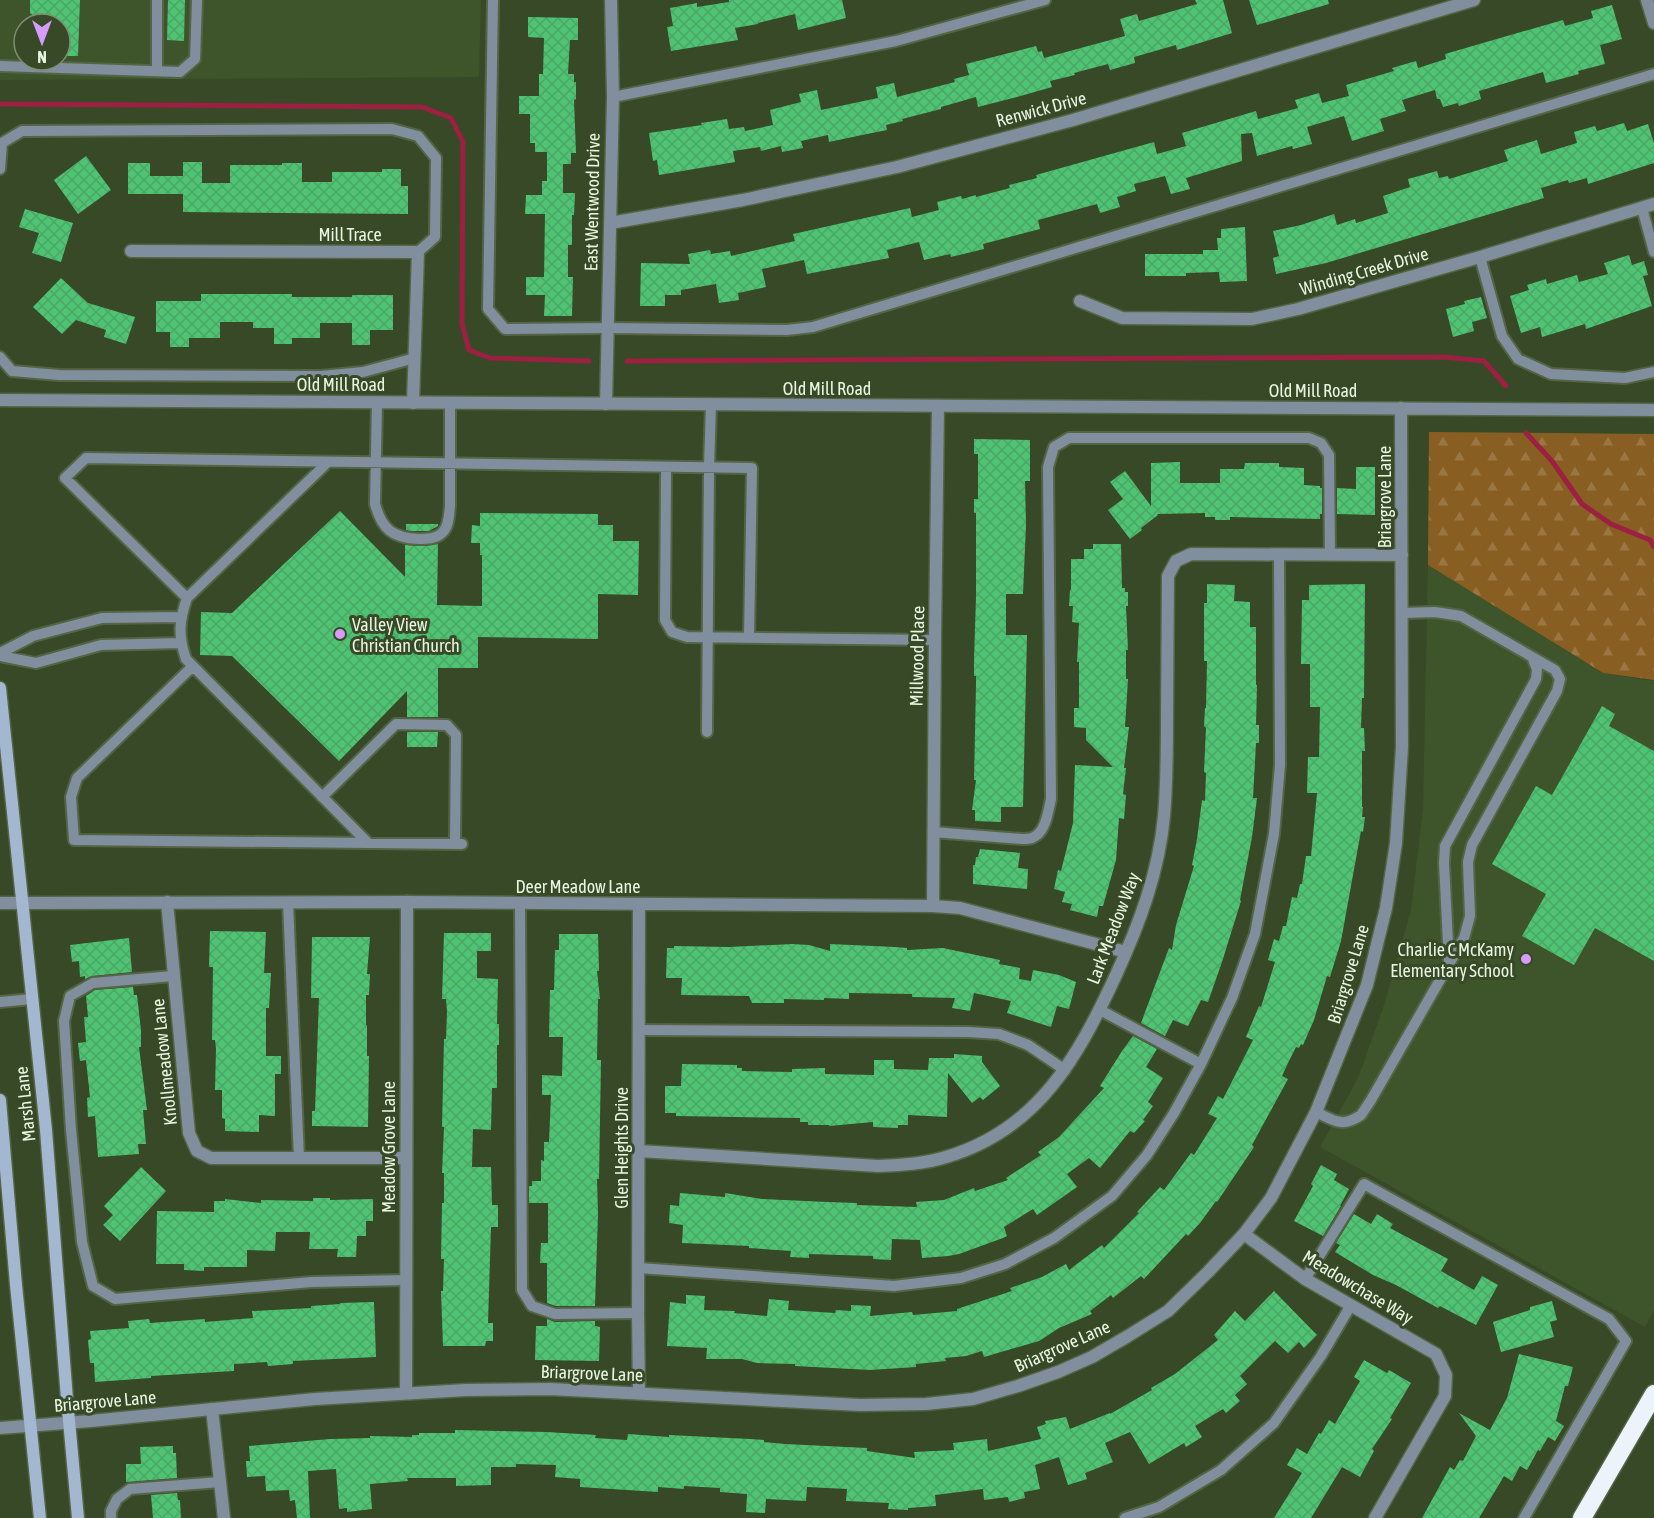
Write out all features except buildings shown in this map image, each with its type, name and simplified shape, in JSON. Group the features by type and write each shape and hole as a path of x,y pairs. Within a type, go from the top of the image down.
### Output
{"highway":[{"path":"1582,1518 1654,1394"}],"main road":[{"name":"Marsh Lane","path":"0,688 46,1130 78,1518"},
{"name":"Marsh Lane","path":"0,1100 40,1518"}],"street":[{"name":"East Wentwood Drive","path":"606,404 613,97 610,0"},
{"name":"Renwick Drive","path":"610,223 743,200 897,167 1073,120 1474,0"},
{"path":"1647,0 1654,23"},
{"name":"Winding Creek Drive","path":"1080,301 1122,318 1251,319 1298,309 1648,206"},
{"name":"Mill Trace","path":"131,250 418,252"},
{"path":"413,403 418,252"},
{"name":"Old Mill Road","path":"0,400 1654,410"},
{"name":"Millwood Place","path":"933,906 938,406"},
{"name":"Briargrove Lane","path":"0,1428 315,1399 466,1390 550,1389 860,1405 926,1404 973,1399 1058,1372 1092,1357 1168,1311 1245,1234 1270,1198 1316,1112 1367,985 1386,908 1396,843 1402,747 1401,408"},
{"name":"Lark Meadow Way","path":"639,1151 878,1166 911,1164 946,1157 984,1142 1017,1122 1043,1098 1065,1070 1100,1010 1145,904 1164,817 1167,763 1168,576 1176,561 1191,554 1402,555"},
{"name":"Knollmeadow Lane","path":"167,902 189,1133 197,1151 211,1158 405,1158"},
{"name":"Deer Meadow Lane","path":"0,903 407,902 933,906 960,908 1126,952"},
{"name":"Meadow Grove Lane","path":"406,1393 407,902"},
{"name":"Glen Heights Drive","path":"639,904 639,1393"},
{"name":"Meadowchase Way","path":"1245,1234 1305,1279 1436,1354 1446,1375 1445,1396 1375,1518"},
{"path":"212,1409 224,1518"}],"lane":[{"path":"157,0 157,71"},
{"path":"0,66 180,72 195,59 197,0"},
{"path":"493,0 488,309 505,329 788,330 813,327 1654,74"},
{"path":"613,97 896,41 1045,0"},
{"path":"0,169 2,143 22,131 392,129 418,136 436,158 435,237 418,252"},
{"path":"1648,206 1654,252"},
{"path":"1480,257 1502,336 1518,358 1551,374 1624,378 1654,372"},
{"path":"0,357 12,371 59,375 309,376 363,372 415,358"},
{"path":"377,402 375,504 379,519 390,532 405,538 429,539 442,533 448,522 450,403"},
{"path":"707,732 711,405"},
{"path":"933,831 1033,838 1042,830 1047,817 1051,799 1048,467 1054,447 1069,438 1309,438 1321,443 1329,455 1330,555"},
{"path":"187,598 65,478 86,458 752,468 749,637"},
{"path":"327,463 187,598 180,617 180,643 186,659 368,843"},
{"path":"666,467 665,620 672,632 687,637 935,640"},
{"path":"639,1268 894,1286 961,1278 1005,1264 1054,1238 1112,1196 1147,1155 1201,1064 1232,998 1255,934 1274,834 1280,765 1279,555"},
{"path":"1316,1112 1337,1122 1350,1122 1360,1115 1377,1090 1464,938 1470,916 1468,862 1472,846 1557,690 1560,679 1555,670 1461,616 1435,612 1402,613"},
{"path":"0,654 33,636 102,618 180,617"},
{"path":"0,654 36,663 101,645 180,643"},
{"path":"1449,964 1445,846 1536,679 1537,669 1532,657"},
{"path":"193,666 77,778 71,797 74,840 459,844 456,735 447,725 396,724 322,797"},
{"path":"288,903 299,1158"},
{"path":"520,903 522,1290 532,1306 555,1314 638,1313"},
{"path":"173,976 93,983 70,996 64,1021 71,1131 82,1242 93,1286 115,1299 312,1282 406,1280"},
{"path":"0,1002 32,999"},
{"path":"1100,1010 1201,1064"},
{"path":"639,1030 999,1034 1028,1045 1065,1070"},
{"path":"1305,1279 1364,1184 1609,1319 1626,1341 1524,1518"},
{"path":"1125,1518 1159,1507 1221,1470 1274,1423 1321,1356 1351,1305"},
{"path":"111,1518 111,1511 117,1499 130,1489 220,1482"}],"shaded area":[{"path":"0,0 481,0 479,77 0,80"},
{"name":"Charlie C McKamy Elementary School","path":"1428,565 1602,673 1654,681 1654,1310 1645,1327 1320,1147 1358,1078 1383,1008 1411,910 1423,808"}],"green space":[{"path":"1429,432 1654,434 1654,680 1603,673 1428,565"}],"waterway":[{"path":"0,104 422,107 451,118 463,142 462,324 469,350 490,358 589,361"},
{"path":"627,361 1444,357 1484,361 1506,386"},
{"path":"1526,433 1552,461 1582,504 1611,524 1650,540 1654,547"}],"place":[{"name":"Valley View Christian Church","path":"340,634"},
{"name":"Charlie C McKamy Elementary School","path":"1526,959"}]}
